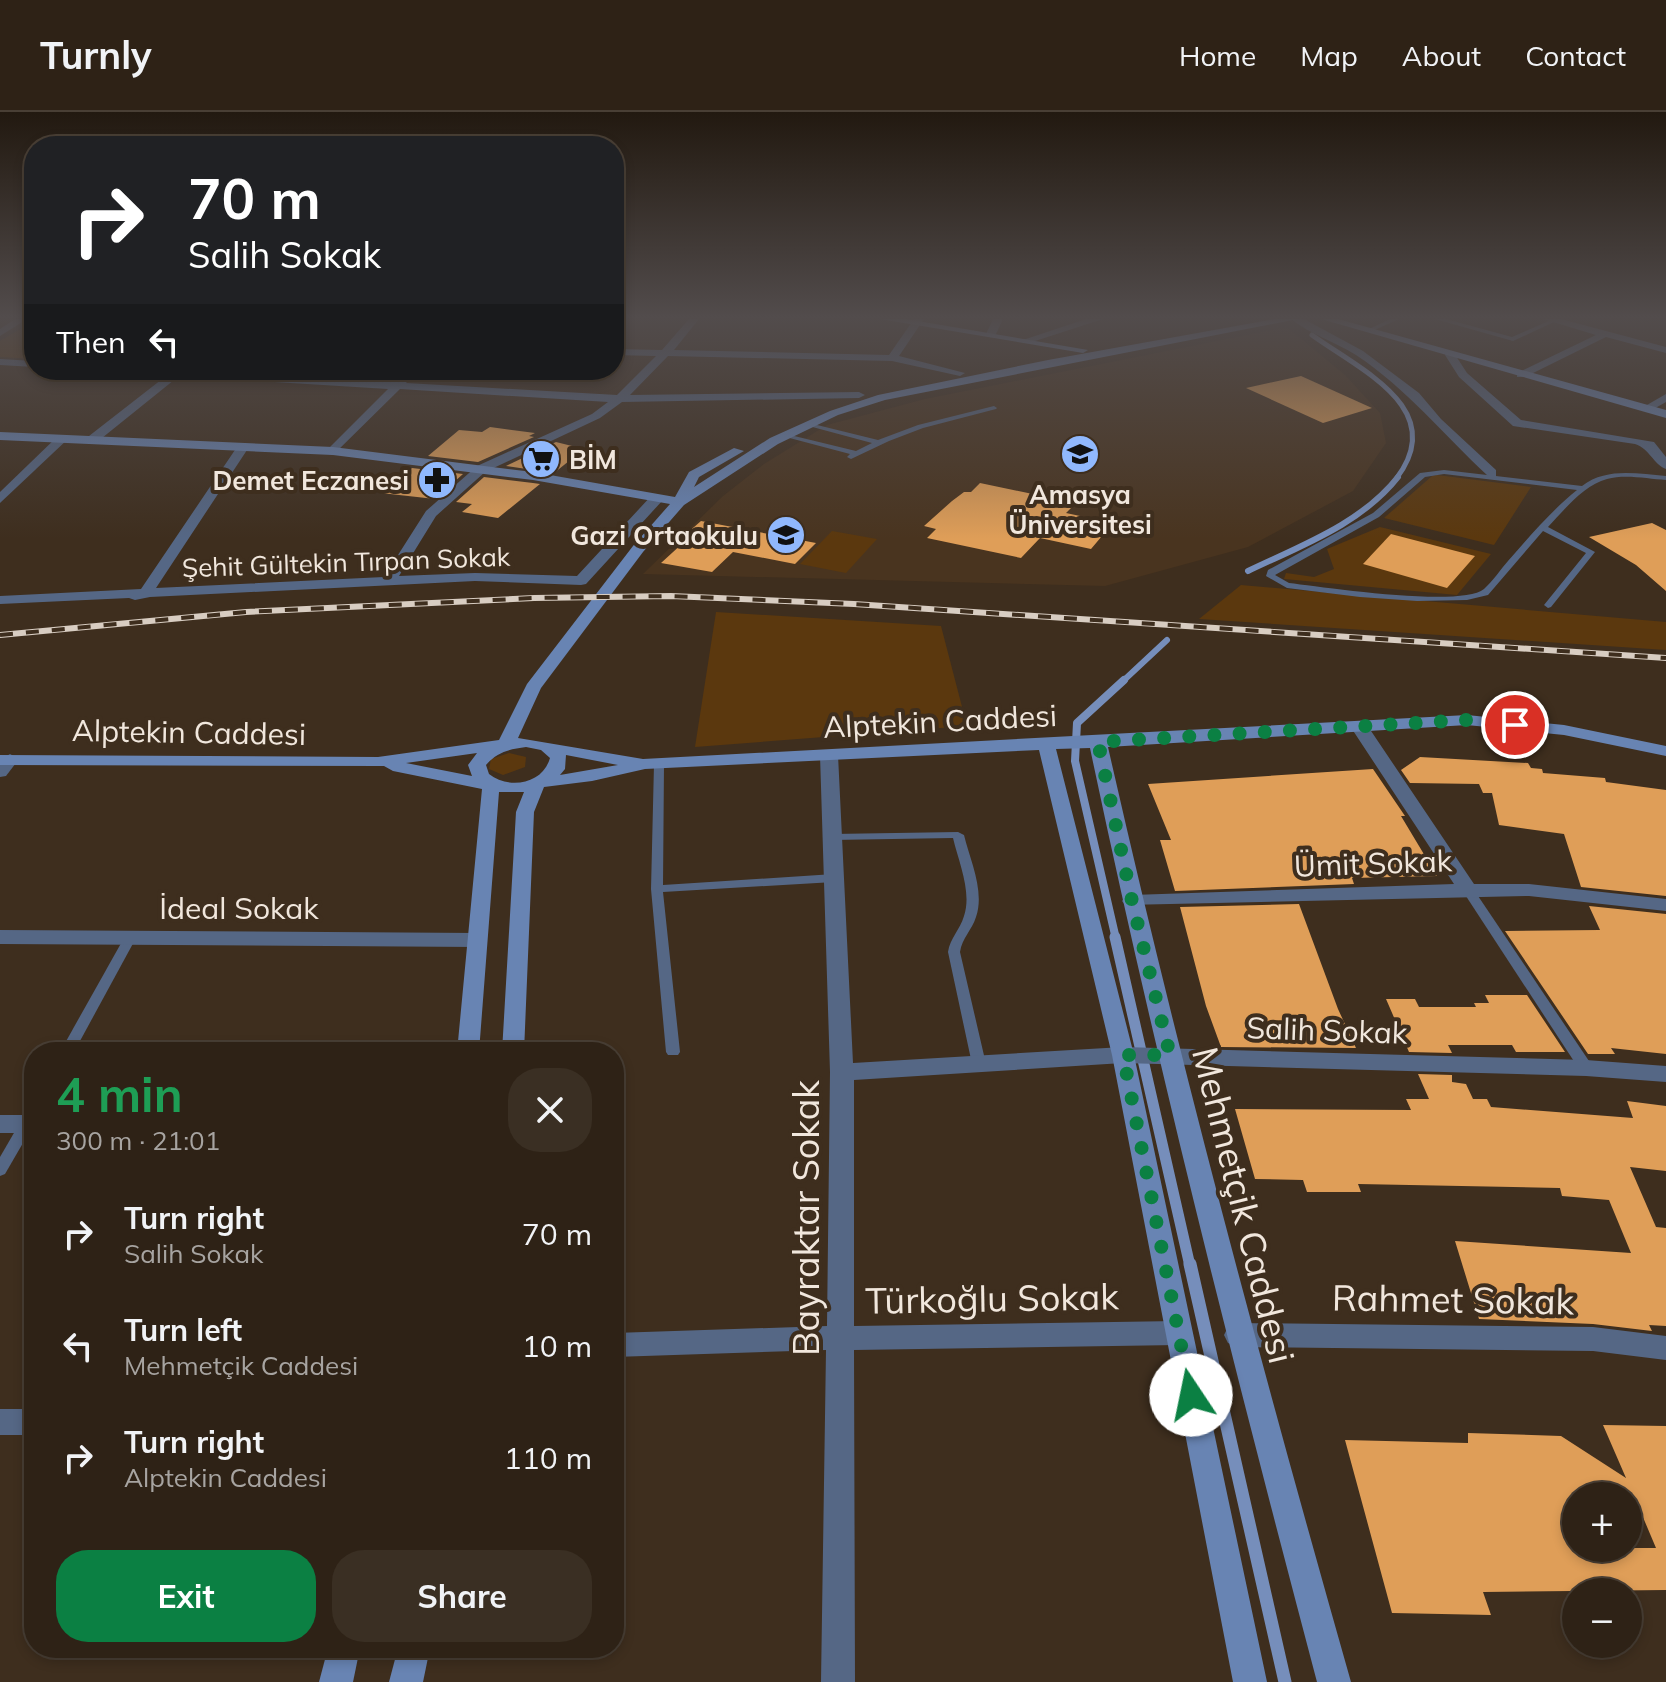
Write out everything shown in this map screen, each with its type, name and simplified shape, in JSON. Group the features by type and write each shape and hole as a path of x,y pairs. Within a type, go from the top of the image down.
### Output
{"street":[{"path":"93,439 152,392"},
{"path":"333,451 391,392"},
{"path":"513,392 619,399 859,395"},
{"path":"389,581 431,514 481,469 596,416 625,392"},
{"path":"491,785 477,773 477,765 490,751 506,744 533,687 574,630 679,502 694,475 785,425 872,392"},
{"path":"0,436 333,451 481,469 679,502 786,436 882,397 905,392"},
{"path":"1411,392 1437,422 1492,473"},
{"path":"1482,392 1517,423 1650,445 1666,465"},
{"path":"1584,392 1666,414"},
{"path":"1646,409 1666,397"},
{"path":"0,499 63,438"},
{"path":"0,614 144,595 243,447"},
{"name":"Şehit Gültekin Tırpan Sokak","path":"0,600 475,577 581,581 657,498"},
{"name":"Alptekin Caddesi","path":"652,764 1467,720 1564,730 1666,751"},
{"name":"Ümit Sokak","path":"1359,726 1468,890"},
{"path":"378,762 526,742 652,764"},
{"name":"Mehmetçik Caddesi","path":"1098,742 1132,901 1238,1335 1334,1682"},
{"path":"1046,744 1097,940 1123,1055 1250,1682"},
{"path":"514,1042 525,812 537,783 556,771 559,764 555,751 547,746"},
{"name":"Bayraktar Sokak","path":"829,755 842,1072 838,1682"},
{"path":"378,762 513,788 652,764"},
{"name":"Alptekin Caddesi","path":"3,764 378,762"},
{"path":"469,1042 491,785"},
{"path":"1468,890 1529,890 1666,905"},
{"name":"Ümit Sokak","path":"1132,901 1468,890"},
{"name":"İdeal Sokak","path":"3,942 130,938 477,940"},
{"name":"Salih Sokak","path":"842,1072 1123,1055 1170,1055 1586,1068 1666,1074"},
{"path":"0,1124 24,1121"},
{"name":"Türkoğlu Sokak","path":"624,1345 1178,1333"},
{"name":"Rahmet Sokak","path":"1238,1335 1593,1339 1666,1348"},
{"path":"0,1422 24,1422"},
{"path":"336,1682 342,1658"},
{"path":"406,1682 412,1658"}],"lane":[{"path":"786,436 854,456 877,442 938,420 994,408"},
{"path":"809,425 877,442"},
{"path":"1585,489 1444,472 1426,474 1376,515 1271,572 1270,576 1287,585 1441,599 1468,598 1485,593 1543,528 1585,489 1609,476 1666,478"},
{"path":"1543,528 1591,552 1548,605"},
{"path":"652,764 657,889 673,1052"},
{"path":"832,837 958,835 972,903 970,920 956,937 954,952 979,1064"},
{"path":"657,889 834,878"},
{"path":"1468,890 1586,1068"},
{"path":"73,1042 130,938"},
{"path":"0,1170 24,1132"}],"shaded area":[{"name":"Amasya Üniversitesi","path":"959,392 1361,392 1380,413 1386,443 1353,491 1248,547 1105,586 643,574 723,496 764,464 827,425"},
{"path":"1437,475 1531,487 1494,545 1384,518"},
{"path":"1380,527 1491,554 1457,595 1284,579 1286,573 1314,577 1334,569 1327,549"},
{"path":"832,531 877,539 846,573 800,564"},
{"path":"1241,585 1666,622 1666,650 1199,619"},
{"path":"716,612 941,626 967,726 695,747"},
{"path":"509,753 526,757 525,767 503,775 489,769 491,759"}],"building":[{"path":"1255,392 1337,392 1372,408 1323,423"},
{"path":"490,427 535,433 529,436 534,437 478,462 428,456 459,430 482,432"},
{"path":"556,442 584,449 554,473 506,466"},
{"path":"412,468 463,474 435,499 381,493"},
{"path":"484,477 540,484 498,518 462,512 472,504 456,502"},
{"path":"980,483 1076,503 1066,513 1113,523 1091,549 1040,538 1021,558 927,538 936,529 924,526 952,501 964,492 971,492"},
{"path":"701,521 816,543 795,564 733,552 712,572 661,563 684,542 678,541"},
{"path":"1652,523 1666,530 1666,591 1636,565 1589,537"},
{"path":"1391,534 1475,556 1447,588 1363,564"},
{"path":"1420,757 1528,763 1531,768 1542,769 1543,773 1605,778 1606,782 1666,790 1666,896 1581,887 1564,834 1499,825 1492,793 1483,793 1479,784 1410,783 1401,770"},
{"path":"1373,769 1405,816 1401,816 1437,876 1352,878 1354,884 1175,891 1160,840 1171,840 1148,784"},
{"path":"1299,904 1356,1048 1221,1047 1206,1006 1180,907"},
{"path":"1589,906 1666,914 1666,1054 1611,1048 1615,1054 1588,1054 1505,931 1600,930"},
{"path":"1485,995 1527,995 1565,1052 1516,1052 1512,1045 1448,1045 1452,1053 1409,1052 1386,999 1415,999 1419,1007 1476,1007 1474,1003 1489,1003"},
{"path":"1418,1074 1452,1075 1452,1082 1466,1084 1473,1099 1487,1099 1491,1107 1633,1118 1627,1101 1666,1106 1666,1171 1630,1167 1656,1227 1666,1228 1666,1326 1649,1325 1652,1331 1593,1324 1479,1319 1455,1241 1631,1253 1609,1200 1562,1196 1560,1188 1358,1184 1361,1192 1307,1192 1303,1180 1255,1179 1235,1109 1411,1110 1406,1099 1429,1099"},
{"path":"1603,1425 1666,1426 1666,1590 1642,1590 1642,1578 1562,1578 1562,1591 1483,1592 1491,1615 1392,1613 1345,1440 1468,1443 1468,1433 1561,1436 1626,1478"}],"waterway":[{"path":"1390,392 1406,412 1412,432 1410,454 1396,479"},
{"path":"1248,571 1348,521 1383,494 1398,477"},
{"path":"1122,682 1167,640"},
{"path":"1116,939 1075,761 1077,723 1124,680"},
{"path":"1115,937 1190,1266"},
{"path":"1190,1264 1285,1682"}],"railway":[{"path":"0,635 246,612 534,598 671,596 854,604 1666,658"}],"place":[{"name":"Amasya Üniversitesi","path":"1080,454"},
{"name":"BİM","path":"541,459"},
{"name":"Demet Eczanesi","path":"437,480"},
{"name":"Gazi Ortaokulu","path":"786,535"}],"route":[{"path":"1191,1395 1123,1055 1170,1055 1132,901 1098,742 1467,720 1515,725"}]}
